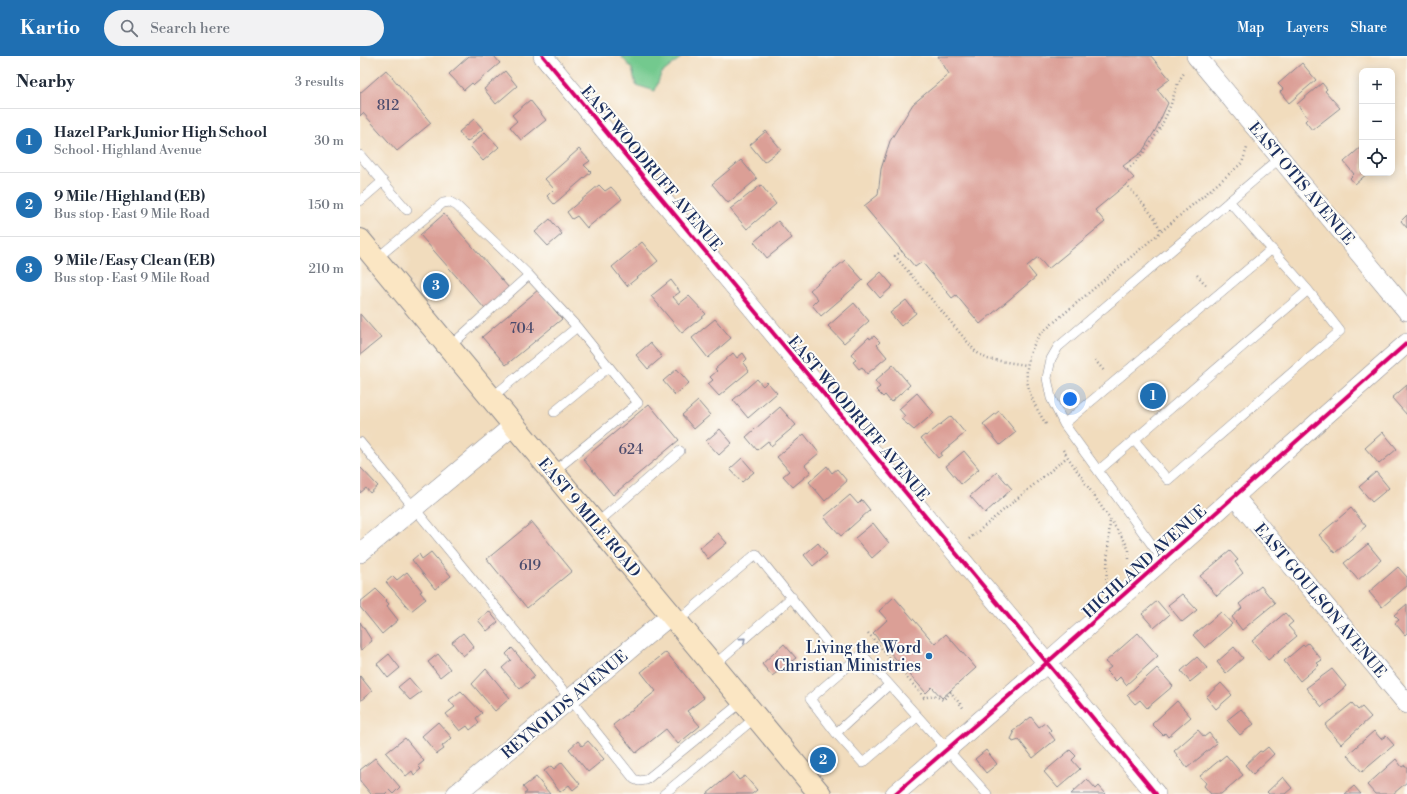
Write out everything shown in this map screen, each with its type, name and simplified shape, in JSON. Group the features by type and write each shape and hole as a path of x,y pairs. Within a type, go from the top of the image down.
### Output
{"main road":[{"name":"EAST 9 MILE ROAD","path":"360,240 675,617 820,794"}],"street":[{"name":"EAST WOODRUFF AVENUE","path":"544,56 1156,794"},
{"name":"EAST OTIS AVENUE","path":"1197,58 1407,311"},
{"name":"HIGHLAND AVENUE","path":"895,794 948,750 1407,344"},
{"path":"360,553 514,425"},
{"name":"EAST GOULSON AVENUE","path":"1234,496 1407,704"},
{"name":"REYNOLDS AVENUE","path":"456,794 570,698 675,617"}],"lane":[{"path":"360,155 407,210"},
{"path":"1163,560 1064,424 1051,398 1047,378 1051,359 1058,347 1280,158"},
{"path":"360,201 383,181"},
{"path":"376,259 443,203 450,202 457,206 529,275 577,327 638,403 553,472"},
{"path":"1134,440 1168,480 1340,331 1308,290 1229,202"},
{"path":"1064,424 1272,249"},
{"path":"449,347 529,275"},
{"path":"1098,471 1308,290"},
{"path":"491,398 577,327"},
{"path":"554,412 609,367"},
{"path":"360,442 570,698 634,779 640,781 646,780 743,701"},
{"path":"596,524 680,451"},
{"path":"675,617 756,554 827,642"},
{"path":"714,665 792,597"},
{"path":"917,717 863,763 836,733 810,699 862,654 987,794"},
{"path":"836,733 889,685"},
{"path":"664,794 756,717"}],"path":[{"path":"1127,170 1150,147 1170,107 1173,94 1179,80 1197,58"},
{"path":"1047,425 1035,407 1029,390 1026,365 1030,350 1039,335 1047,326 1242,163 1247,148"},
{"path":"1126,184 1154,217 1161,231"},
{"path":"902,251 895,256 976,352 987,359 1026,365"},
{"path":"1059,444 1129,550 1129,559"},
{"path":"954,552 1067,457"},
{"path":"1106,583 1110,520"},
{"path":"868,633 924,697"},
{"path":"918,702 924,697 934,694 943,700 951,691 964,709"}],"green space":[{"path":"621,56 683,56 661,74 655,91 636,85 632,69"}],"building":[{"path":"469,56 494,56 500,63 474,85 472,83 464,90 449,74"},
{"path":"938,56 1151,56 1170,79 1157,89 1168,103 1156,129 1142,152 1123,166 1134,178 1095,210 1105,222 1048,269 1038,257 1027,266 1036,277 980,324 956,295 952,298 922,262 915,267 864,206 878,195 881,169 890,141 913,104 949,74"},
{"path":"1302,63 1316,80 1289,103 1280,92 1283,89 1278,84"},
{"path":"386,70 431,123 397,151 363,113 360,116 360,93"},
{"path":"505,71 517,86 496,104 484,89"},
{"path":"1322,83 1327,89 1325,91 1340,108 1312,130 1305,121 1308,118 1297,104"},
{"path":"530,100 546,120 521,140 510,127 517,121 512,115"},
{"path":"474,119 483,129 467,142 459,132"},
{"path":"766,131 781,149 764,162 750,145"},
{"path":"485,132 499,147 483,161 470,146"},
{"path":"579,149 590,161 584,165 591,172 554,204 547,196 554,189 545,179"},
{"path":"1359,149 1359,176 1364,176 1355,184 1350,178 1354,174 1344,162"},
{"path":"741,160 757,179 728,203 712,184"},
{"path":"599,185 605,191 611,187 622,199 587,228 577,216 572,219 567,212"},
{"path":"761,185 776,204 747,229 730,209"},
{"path":"444,214 509,288 485,309 420,235"},
{"path":"1407,215 1407,228 1401,221"},
{"path":"550,219 562,234 548,246 535,232"},
{"path":"778,221 792,238 767,258 754,242"},
{"path":"642,242 658,261 627,286 612,267"},
{"path":"845,260 863,280 821,316 812,305 818,299 810,290"},
{"path":"881,272 893,286 880,298 868,284"},
{"path":"671,280 680,292 673,297 679,304 689,296 706,314 682,333 651,296"},
{"path":"538,290 562,319 506,365 482,337"},
{"path":"906,300 916,313 901,326 890,313"},
{"path":"854,303 869,321 844,343 828,326"},
{"path":"360,314 381,338 360,355"},
{"path":"715,319 731,338 708,358 692,338"},
{"path":"874,336 880,342 877,345 887,357 867,374 862,367 859,369 853,362 856,360 851,354 869,337 870,339"},
{"path":"650,343 662,357 648,369 636,355"},
{"path":"733,353 737,358 743,353 747,359 743,363 749,371 719,396 708,384 713,380 710,377 717,371 715,369"},
{"path":"893,365 910,385 891,402 885,395 883,397 876,390 880,387 875,381"},
{"path":"677,369 689,383 675,395 663,381"},
{"path":"757,379 763,386 767,382 777,393 748,418 733,400"},
{"path":"1407,385 1407,415 1392,398"},
{"path":"917,393 934,413 914,430 901,419 905,416 899,409"},
{"path":"698,401 710,415 694,429 682,415"},
{"path":"649,404 679,440 613,495 583,459"},
{"path":"780,407 796,425 771,446 768,441 757,450 746,437"},
{"path":"999,411 1016,432 1000,445 983,424"},
{"path":"951,416 965,433 941,453 942,455 938,458 921,438 925,435 926,436"},
{"path":"720,429 732,443 719,455 706,441"},
{"path":"1383,432 1397,449 1379,464 1365,448"},
{"path":"804,434 819,453 805,465 811,472 793,487 783,476 789,471 777,457"},
{"path":"964,451 979,469 961,484 946,466"},
{"path":"742,458 754,472 742,482 730,469"},
{"path":"827,466 832,473 837,469 847,481 825,501 809,482"},
{"path":"360,467 378,486 370,493 366,488 360,493"},
{"path":"997,472 1012,489 985,513 970,496"},
{"path":"1376,472 1389,488 1372,502 1359,487"},
{"path":"850,495 858,504 862,500 870,510 841,536 824,517"},
{"path":"1351,508 1366,526 1335,553 1319,535"},
{"path":"532,522 572,571 527,608 487,559"},
{"path":"873,523 889,543 872,558 855,538"},
{"path":"718,533 727,543 708,559 700,548"},
{"path":"818,543 827,554 813,566 804,555"},
{"path":"1368,544 1381,560 1358,580 1344,563"},
{"path":"1230,551 1238,560 1235,562 1243,573 1217,596 1200,576"},
{"path":"431,552 451,576 435,589 412,560 419,554 422,559"},
{"path":"1398,567 1407,577 1407,586 1382,607 1369,592"},
{"path":"407,572 422,591 420,592 426,599 411,611 386,582 393,576 397,580"},
{"path":"1261,586 1275,603 1242,630 1232,617 1242,608 1239,604"},
{"path":"376,589 387,600 386,601 389,604 387,606 398,620 382,634 360,607 360,602"},
{"path":"1182,594 1197,610 1182,622 1168,605"},
{"name":"Living the Word Christian Ministries","path":"894,597 935,644 946,634 976,668 942,698 932,687 926,693 873,633 887,620 879,611"},
{"path":"1157,601 1169,615 1154,628 1142,614"},
{"path":"1407,604 1407,633 1405,635 1395,623 1399,620 1394,615"},
{"path":"489,611 498,622 487,631 478,620"},
{"path":"1221,612 1232,624 1205,648 1193,635"},
{"path":"1285,613 1293,622 1288,626 1297,636 1268,660 1252,641"},
{"path":"360,622 372,641 361,650 360,648"},
{"path":"463,633 474,647 463,656 452,642"},
{"path":"1138,633 1158,656 1126,685 1120,677 1116,681 1106,671 1111,667 1105,662"},
{"path":"1308,643 1322,660 1317,663 1319,665 1300,681 1284,661 1303,645 1304,646"},
{"path":"784,644 796,658 772,676 762,664"},
{"path":"1234,647 1243,658 1226,673 1217,662"},
{"path":"512,648 535,676 520,689 502,668 511,660 506,654"},
{"path":"666,652 704,698 687,711 700,726 678,744 666,729 636,753 613,725 656,691 641,672"},
{"path":"389,654 400,668 388,678 377,664"},
{"path":"438,654 450,669 440,677 428,662"},
{"path":"1197,657 1207,668 1190,682 1181,671"},
{"path":"1157,668 1173,686 1147,708 1140,700 1135,704 1127,695"},
{"path":"486,669 510,698 495,711 472,684"},
{"path":"1332,669 1346,686 1322,707 1306,688"},
{"path":"360,676 372,691 360,701"},
{"path":"409,678 421,692 410,700 398,687"},
{"path":"1221,683 1232,695 1216,709 1206,697"},
{"path":"461,691 482,713 476,718 479,723 470,730 467,726 460,731 446,714 455,707 449,700"},
{"path":"1177,701 1191,717 1168,737 1165,733 1163,735 1152,724"},
{"path":"1352,703 1358,710 1362,707 1371,717 1341,744 1325,725"},
{"path":"1241,709 1254,724 1240,735 1227,720"},
{"path":"1031,717 1039,727 1045,723 1051,730 1049,732 1055,740 1033,758 1019,740 1013,742 1011,739 1014,733 1012,732"},
{"path":"438,722 452,738 442,746 444,749 437,754 422,736"},
{"path":"1198,730 1204,737 1209,733 1217,743 1187,768 1174,751"},
{"path":"1374,731 1381,739 1386,736 1394,745 1362,772 1347,755"},
{"path":"405,738 424,761 418,766 421,769 414,775 412,771 406,776 386,753"},
{"path":"578,741 582,746 588,741 604,759 588,772 569,749"},
{"path":"1268,747 1274,754 1253,774 1245,765 1260,751 1262,752"},
{"path":"986,750 997,764 986,773 975,759"},
{"path":"1070,750 1076,756 1072,760 1080,769 1058,788 1044,772"},
{"path":"1226,755 1243,775 1221,794 1211,794 1204,786 1206,783 1200,776"},
{"path":"375,758 400,787 393,794 389,790 385,794 371,794 360,781 360,770"},
{"path":"1396,759 1402,767 1405,765 1407,768 1407,782 1393,794 1375,794 1367,785"},
{"path":"562,762 580,784 573,790 569,785 560,792 544,771 551,766 554,769"},
{"path":"733,772 739,780 745,776 757,790 752,794 707,794"},
{"path":"536,777 550,794 524,794 527,792 523,787"},
{"path":"1283,777 1292,788 1285,794 1269,794 1267,792"},
{"path":"1087,779 1096,789 1099,786 1106,794 1071,794"},
{"path":"1354,786 1361,794 1345,794"}],"cycle path":[{"path":"543,56 1156,794"},
{"path":"895,794 1032,676 1407,343"}],"place":[{"name":"9 Mile / Easy Clean (EB)","path":"436,286"},
{"name":"Hazel Park Junior High School","path":"1153,396"},
{"name":"Living the Word Christian Ministries","path":"929,656"},
{"name":"9 Mile / Highland (EB)","path":"823,760"}]}
